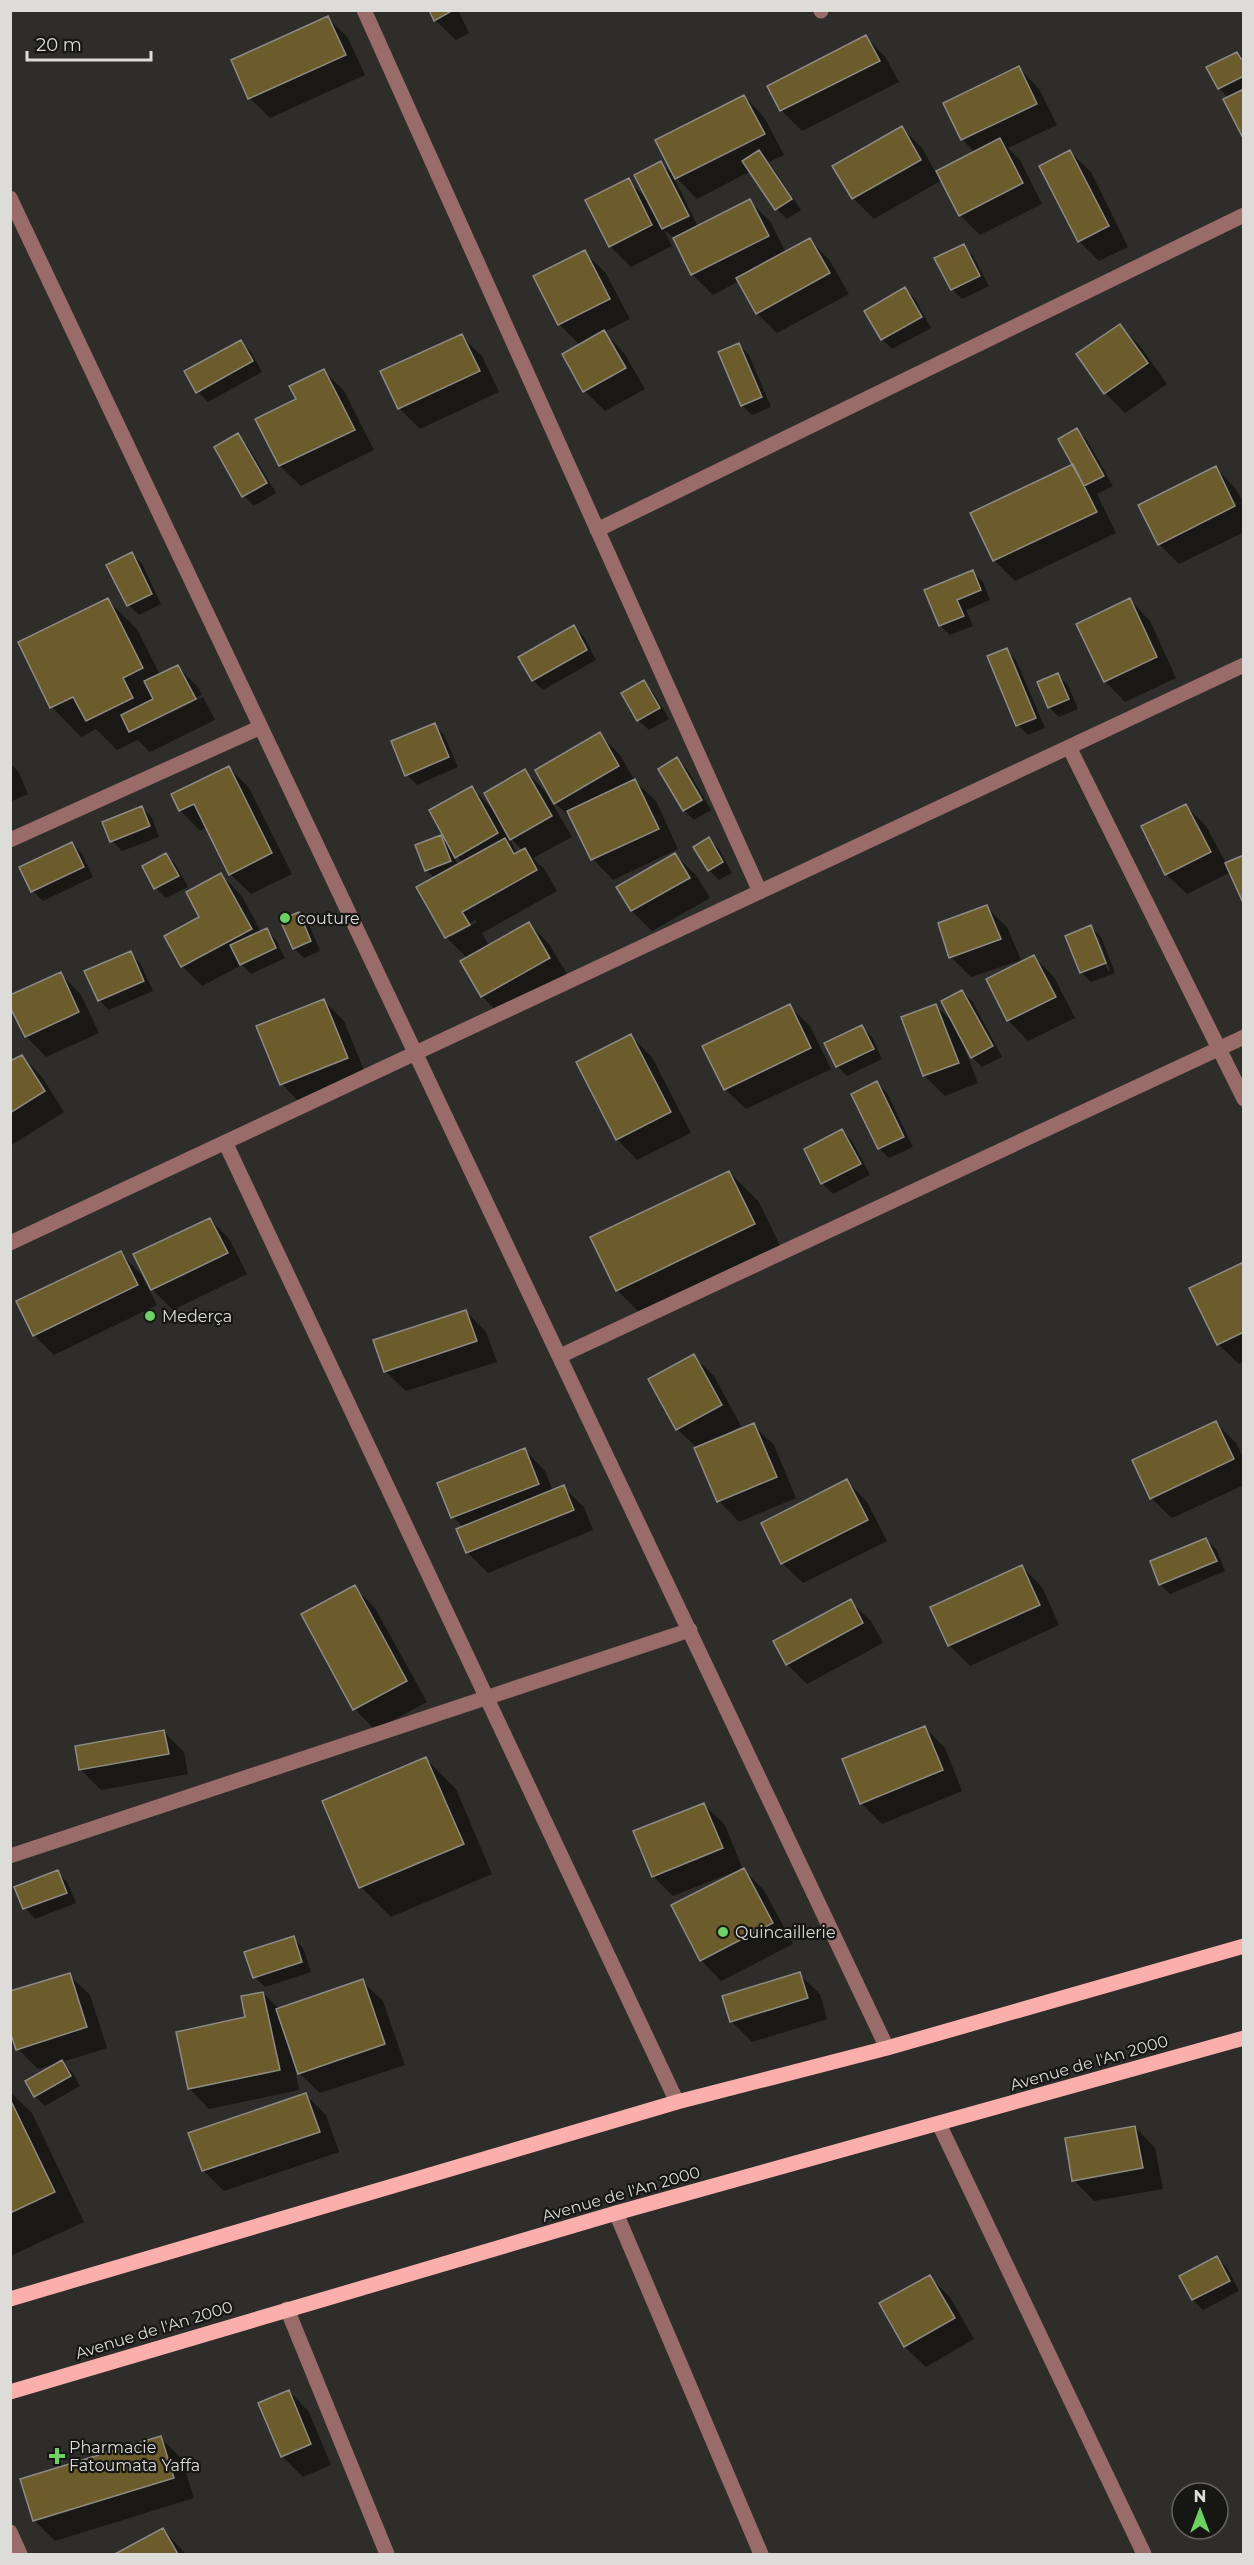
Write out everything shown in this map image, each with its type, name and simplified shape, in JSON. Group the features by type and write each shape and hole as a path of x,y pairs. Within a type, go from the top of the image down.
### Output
{"main road":[{"path":"10,2299 677,2102 887,2048 1244,1946"},
{"name":"Avenue de l'An 2000","path":"10,2392 616,2213 1244,2038"}],"street":[{"path":"364,10 760,892"},
{"path":"10,198 887,2048"},
{"path":"597,530 1244,215"},
{"path":"10,1243 1244,666"},
{"path":"10,840 261,727"},
{"path":"1069,747 1244,1099"},
{"path":"560,1356 1244,1037"},
{"path":"225,1142 677,2102"},
{"path":"10,1856 690,1630"},
{"path":"939,2124 1144,2554"},
{"path":"616,2213 761,2554"},
{"path":"287,2309 387,2554"},
{"path":"10,2532 20,2554"}],"building":[{"path":"429,10 449,10 450,12 434,21"},
{"path":"328,16 346,55 248,99 231,60"},
{"path":"866,35 880,61 780,111 767,86"},
{"path":"1237,52 1241,59 1244,57 1244,76 1218,89 1206,67"},
{"path":"1019,66 1037,104 961,140 943,103"},
{"path":"1244,89 1244,140 1223,99"},
{"path":"744,95 765,134 675,179 655,140"},
{"path":"902,126 921,160 852,199 832,166"},
{"path":"1000,138 1023,183 959,216 936,171"},
{"path":"759,150 792,199 775,210 742,161"},
{"path":"1070,150 1109,226 1078,242 1039,166"},
{"path":"661,161 689,216 662,229 634,175"},
{"path":"629,178 652,225 609,247 585,200"},
{"path":"750,199 769,236 691,275 673,238"},
{"path":"810,238 830,273 756,314 736,278"},
{"path":"964,244 980,276 951,290 934,258"},
{"path":"585,250 610,299 558,325 533,276"},
{"path":"905,287 922,317 881,340 864,311"},
{"path":"1120,324 1148,363 1104,394 1076,354"},
{"path":"604,330 626,368 583,392 562,354"},
{"path":"462,334 480,371 398,409 380,371"},
{"path":"241,340 253,361 196,393 184,371"},
{"path":"739,343 762,397 741,406 718,352"},
{"path":"324,369 355,430 279,466 255,419 296,399 289,386"},
{"path":"1077,428 1104,476 1084,486 1058,439"},
{"path":"238,433 267,483 242,497 214,447"},
{"path":"1073,464 1097,512 993,561 970,513"},
{"path":"1216,466 1235,506 1158,545 1138,505"},
{"path":"132,552 152,594 127,606 106,565"},
{"path":"973,570 981,590 957,600 964,616 939,626 924,590"},
{"path":"108,598 143,668 123,678 133,698 86,721 73,697 50,708 18,642"},
{"path":"1130,598 1157,657 1104,682 1076,624"},
{"path":"574,625 587,650 532,681 518,657"},
{"path":"1007,648 1036,718 1016,726 987,656"},
{"path":"178,665 196,699 129,732 121,715 153,699 144,681"},
{"path":"1058,673 1069,699 1048,708 1037,682"},
{"path":"644,680 660,708 637,721 621,693"},
{"path":"435,723 449,757 405,776 391,741"},
{"path":"600,732 619,766 554,804 535,770"},
{"path":"677,757 702,800 683,811 658,769"},
{"path":"229,766 272,853 229,875 194,804 179,811 171,794"},
{"path":"525,769 552,816 510,840 484,793"},
{"path":"635,779 659,829 591,860 567,811"},
{"path":"472,786 498,833 455,858 429,810"},
{"path":"1186,804 1211,852 1165,875 1141,826"},
{"path":"142,806 150,826 110,842 102,822"},
{"path":"441,835 451,861 425,871 415,845"},
{"path":"709,837 723,862 708,871 693,847"},
{"path":"505,838 514,854 525,848 537,870 462,912 470,925 445,938 416,887"},
{"path":"72,842 84,867 31,892 19,867"},
{"path":"166,853 179,876 154,889 142,866"},
{"path":"675,853 690,878 631,911 616,887"},
{"path":"1244,855 1244,905 1225,863"},
{"path":"221,873 252,929 181,967 164,936 199,917 186,892"},
{"path":"987,905 1001,939 949,958 938,923"},
{"path":"299,912 311,941 293,949 280,920"},
{"path":"529,922 550,958 481,997 460,961"},
{"path":"1091,925 1106,963 1080,973 1065,936"},
{"path":"267,928 276,948 240,965 230,945"},
{"path":"131,951 144,981 98,1001 84,971"},
{"path":"1034,955 1056,997 1007,1021 986,979"},
{"path":"61,972 79,1012 25,1037 10,1007 10,995"},
{"path":"962,990 993,1046 971,1058 941,1001"},
{"path":"324,999 348,1058 280,1085 256,1026"},
{"path":"790,1004 811,1048 724,1090 702,1046"},
{"path":"936,1004 959,1063 923,1076 901,1017"},
{"path":"862,1025 874,1049 836,1067 824,1043"},
{"path":"631,1034 671,1112 616,1140 576,1062"},
{"path":"22,1055 45,1091 10,1113 10,1061"},
{"path":"877,1081 904,1137 878,1149 851,1094"},
{"path":"842,1129 861,1164 821,1184 804,1149"},
{"path":"729,1171 755,1224 616,1291 590,1237"},
{"path":"210,1218 228,1253 151,1290 133,1254"},
{"path":"121,1251 138,1285 33,1336 16,1301"},
{"path":"1244,1262 1244,1332 1217,1345 1189,1288"},
{"path":"466,1310 477,1341 384,1372 373,1340"},
{"path":"694,1354 722,1405 676,1430 648,1379"},
{"path":"1216,1421 1234,1459 1150,1499 1132,1460"},
{"path":"754,1423 777,1477 717,1502 694,1448"},
{"path":"525,1448 539,1484 451,1518 437,1483"},
{"path":"847,1479 868,1520 781,1564 761,1523"},
{"path":"564,1485 574,1510 466,1553 456,1529"},
{"path":"1206,1538 1217,1561 1159,1585 1150,1561"},
{"path":"1022,1565 1040,1605 948,1646 930,1607"},
{"path":"355,1585 407,1681 353,1710 301,1614"},
{"path":"851,1599 863,1623 786,1665 773,1641"},
{"path":"925,1726 943,1770 860,1804 842,1759"},
{"path":"164,1730 169,1754 79,1770 75,1746"},
{"path":"426,1757 464,1844 359,1888 322,1801"},
{"path":"704,1803 723,1848 652,1877 633,1831"},
{"path":"744,1868 773,1923 700,1961 671,1905"},
{"path":"58,1870 67,1893 23,1909 14,1887"},
{"path":"294,1936 302,1962 253,1978 244,1952"},
{"path":"800,1972 808,1998 730,2022 722,1996"},
{"path":"70,1973 87,2027 16,2050 10,2031 10,1991"},
{"path":"363,1979 385,2044 298,2074 276,2009"},
{"path":"263,1992 280,2070 188,2089 176,2032 245,2017 241,1996"},
{"path":"62,2060 71,2076 34,2097 25,2081"},
{"path":"306,2093 320,2132 202,2171 188,2133"},
{"path":"10,2099 55,2192 10,2213"},
{"path":"1135,2126 1143,2168 1072,2181 1065,2138"},
{"path":"1217,2256 1230,2281 1192,2300 1179,2276"},
{"path":"930,2275 955,2318 904,2347 879,2303"},
{"path":"289,2390 311,2444 281,2457 258,2403"},
{"path":"161,2436 174,2478 33,2521 20,2479"},
{"path":"163,2528 178,2554 115,2554"}],"place":[{"name":"couture","path":"285,918"},
{"name":"Mederça","path":"150,1316"},
{"name":"Quincaillerie","path":"723,1932"},
{"name":"Pharmacie Fatoumata Yaffa","path":"57,2456"}]}
